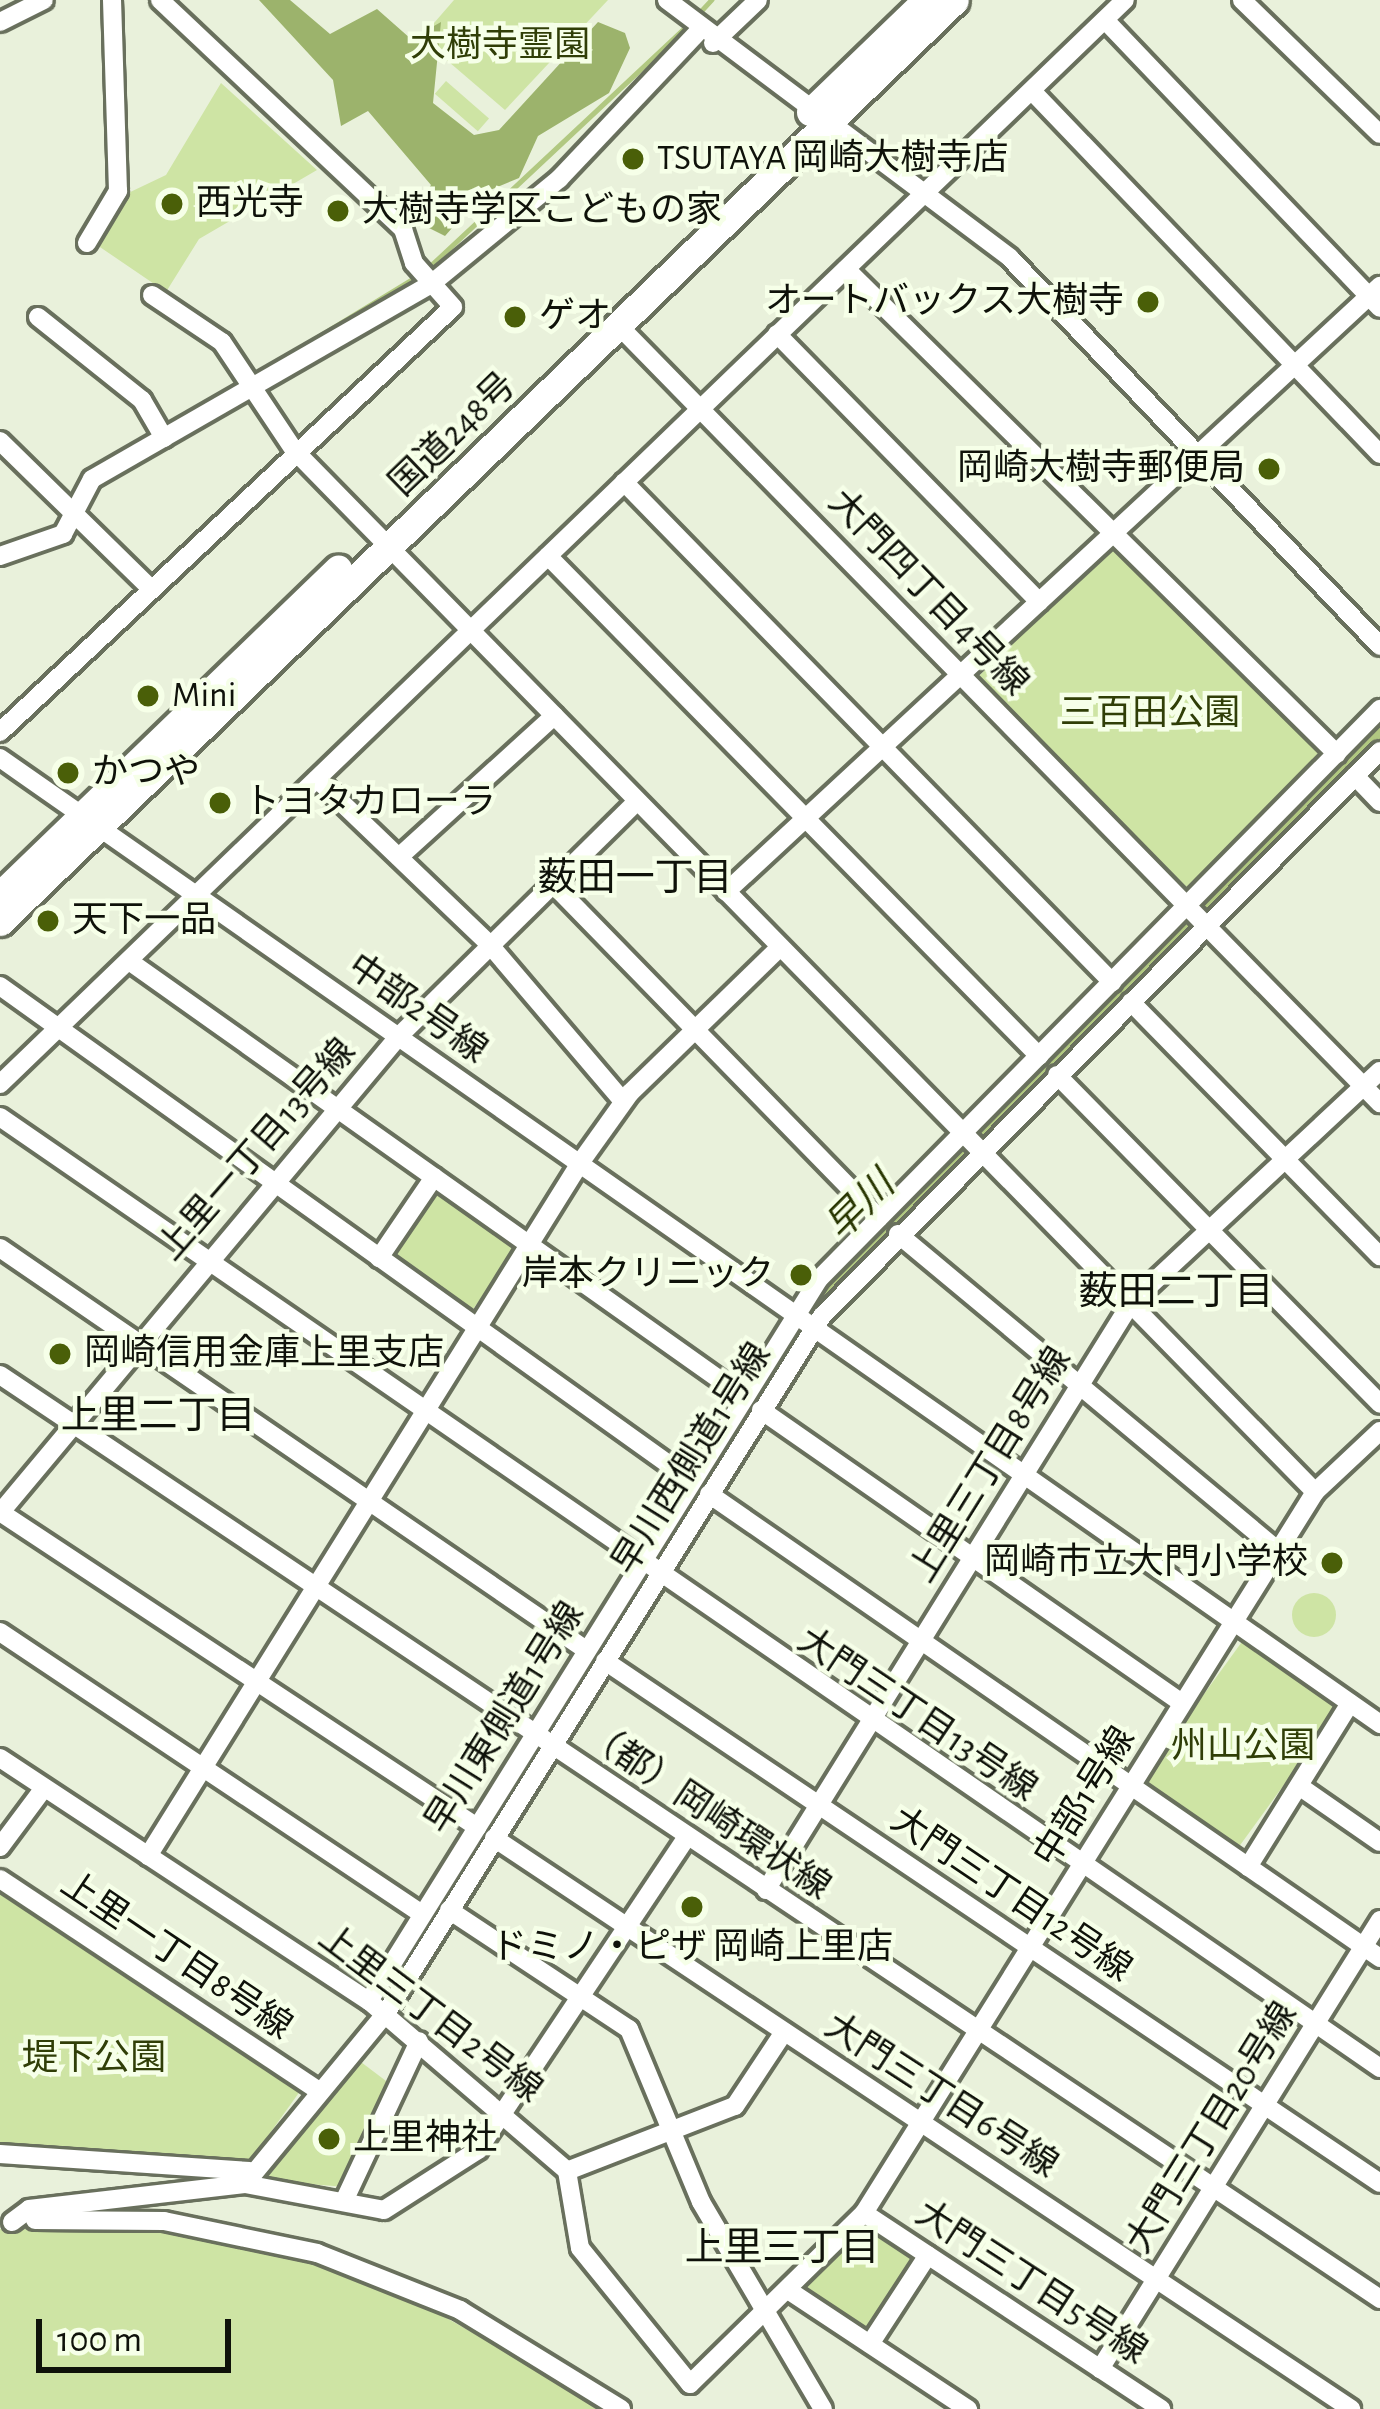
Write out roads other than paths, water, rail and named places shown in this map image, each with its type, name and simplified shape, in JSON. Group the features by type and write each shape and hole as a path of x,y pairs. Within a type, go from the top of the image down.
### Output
{"highway":[{"name":"国道248号","path":"381,541 620,326 926,0"},
{"name":"国道248号","path":"0,922 91,821 818,118 955,0"},
{"name":"国道248号","path":"0,895 91,821"}],"street":[{"path":"0,22 44,0"},
{"path":"88,243 118,191 112,0"},
{"path":"0,732 294,451 453,307 413,263 403,229 160,0"},
{"path":"0,556 54,541 76,512 92,478 159,430 250,395 431,284 560,179 706,37 758,0"},
{"path":"0,1084 1125,0"},
{"path":"1242,0 1380,134"},
{"path":"673,6 706,37 1010,258 1380,646"},
{"path":"726,892 1197,455 1376,297 1105,20"},
{"path":"1032,91 1380,454"},
{"path":"846,269 1337,754"},
{"path":"152,295 202,323 294,451 1315,1492"},
{"path":"38,316 159,430"},
{"name":"大門四丁目4号線","path":"620,326 1207,926"},
{"path":"777,334 1039,602"},
{"path":"0,441 150,588"},
{"path":"623,482 1112,982"},
{"path":"548,556 1039,1056 1380,710"},
{"path":"399,857 554,716"},
{"name":"早川西側道1号線","path":"247,2177 449,1910 814,1328 898,1234 1380,751"},
{"name":"中部2号線","path":"0,758 814,1328"},
{"path":"1355,776 1380,802"},
{"path":"317,779 490,945 623,1101"},
{"name":"上里一丁目13号線","path":"0,1512 68,1420 399,1036 637,801"},
{"path":"552,884 879,1218"},
{"path":"1207,926 1380,1103"},
{"path":"148,1856 623,1101 780,946"},
{"path":"129,961 744,1397"},
{"path":"0,986 692,1481"},
{"path":"1131,1002 1380,1256"},
{"name":"早川東側道1号線","path":"377,2007 422,1914 795,1314 879,1218 1039,1056"},
{"name":"上里三丁目8号線","path":"766,1890 1131,1303 1380,1071"},
{"path":"1057,1076 1380,1404"},
{"name":"大門三丁目13号線","path":"0,1117 656,1577 1380,2068"},
{"path":"379,1258 434,1177"},
{"path":"898,1234 1278,1551"},
{"path":"0,1248 586,1649"},
{"path":"814,1328 1380,1724"},
{"name":"（都）岡崎環状線","path":"0,1375 1380,2299"},
{"path":"760,1411 1182,1703"},
{"name":"中部1号線","path":"767,2308 864,2212 1315,1492 1380,1431"},
{"path":"709,1494 1372,1952"},
{"path":"0,1512 477,1827"},
{"path":"0,1632 422,1914"},
{"name":"大門三丁目12号線","path":"604,1661 1380,2182"},
{"path":"1249,1867 1350,1703"},
{"name":"上里三丁目2号線","path":"0,1758 377,2007 505,2107 567,2171"},
{"path":"1299,1786 1380,1842"},
{"path":"0,1847 44,1788"},
{"path":"0,2154 247,2177 346,2197 376,2211 478,2150 687,1837"},
{"name":"大門三丁目6号線","path":"494,1838 1351,2409"},
{"name":"上里一丁目8号線","path":"0,1879 316,2089"},
{"path":"449,1910 629,2029 668,2133 823,2409"},
{"name":"大門三丁目20号線","path":"1100,2369 1315,2024 1372,1952 1380,1921"},
{"path":"767,2308 691,2384 682,2380 580,2248 567,2171 735,2106 784,2032"},
{"path":"346,2197 419,2041"},
{"path":"6,2222 29,2209 247,2177"},
{"name":"大門三丁目5号線","path":"864,2212 1161,2409"},
{"path":"6,2222 164,2221 317,2253 460,2310 621,2409"},
{"path":"870,2344 928,2255"},
{"path":"788,2290 968,2409"}],"waterway":[{"path":"699,13 711,0"},
{"path":"428,268 691,22"},
{"path":"260,372 419,275"},
{"path":"166,426 240,384"},
{"path":"70,500 85,472 156,431"},
{"path":"51,531 65,511"},
{"name":"早川","path":"596,1654 840,1275 1380,732"},
{"name":"早川","path":"383,1997 473,1851"}],"place":[{"name":"TSUTAYA 岡崎大樹寺店","path":"633,159"},
{"name":"西光寺","path":"172,204"},
{"name":"大樹寺学区こどもの家","path":"338,211"},
{"name":"オートバックス大樹寺","path":"1148,302"},
{"name":"ゲオ","path":"515,317"},
{"name":"岡崎大樹寺郵便局","path":"1269,469"},
{"name":"Mini","path":"148,696"},
{"name":"かつや","path":"68,773"},
{"name":"トヨタカローラ","path":"220,803"},
{"name":"天下一品","path":"48,921"},
{"name":"岸本クリニック","path":"801,1275"},
{"name":"岡崎信用金庫上里支店","path":"60,1354"},
{"name":"岡崎市立大門小学校","path":"1332,1563"},
{"name":"ドミノ・ピザ 岡崎上里店","path":"692,1907"},
{"name":"上里神社","path":"329,2139"}],"district":[{"name":"薮田一丁目","path":"635,879"},
{"name":"薮田二丁目","path":"1176,1293"},
{"name":"上里二丁目","path":"158,1417"},
{"name":"上里三丁目","path":"782,2249"}],"park label":[{"name":"大樹寺霊園","path":"500,46"},
{"name":"三百田公園","path":"1150,714"},
{"name":"州山公園","path":"1243,1747"},
{"name":"堤下公園","path":"94,2059"}]}
